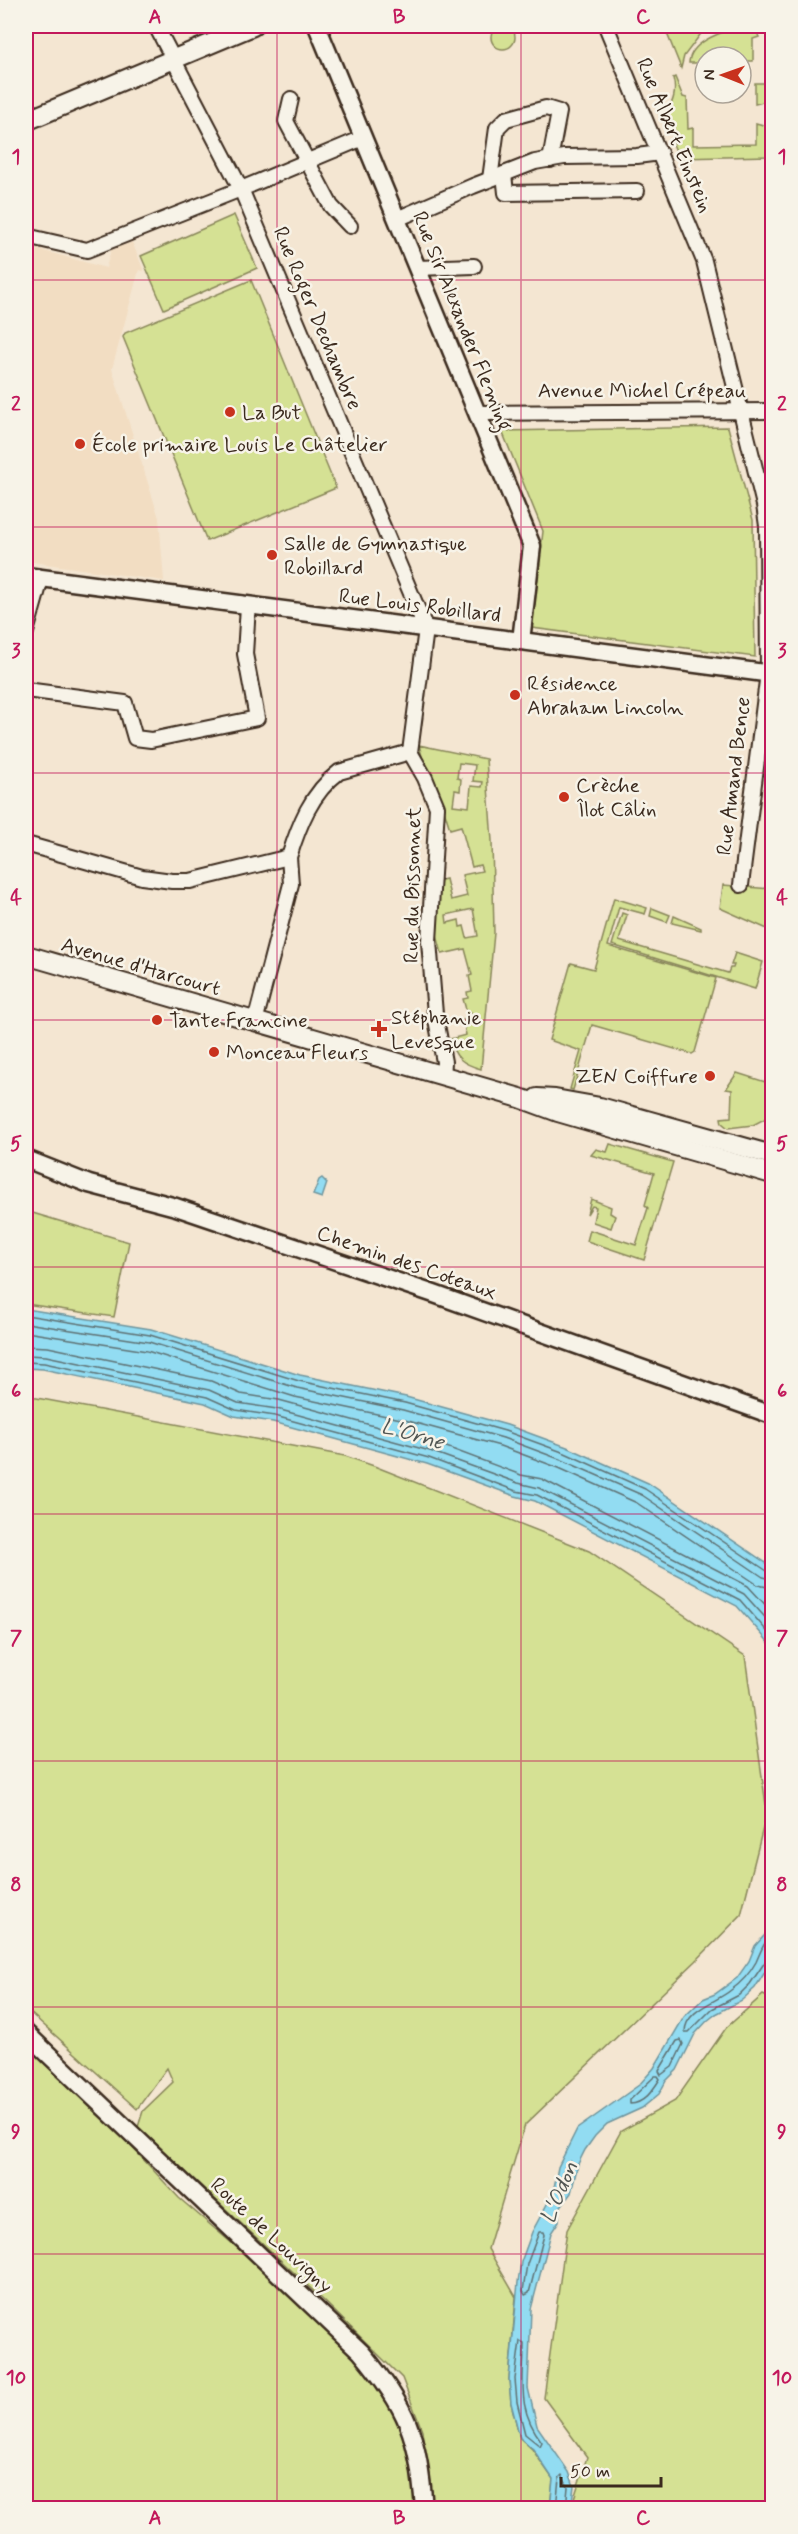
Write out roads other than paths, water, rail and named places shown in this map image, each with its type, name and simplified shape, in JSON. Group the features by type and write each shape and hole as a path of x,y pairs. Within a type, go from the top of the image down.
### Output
{"main road":[{"path":"26,121 243,28"},
{"name":"Avenue d'Harcourt","path":"26,956 520,1098 558,1112 772,1174"},
{"name":"Avenue d'Harcourt","path":"520,1098 555,1099 600,1107 772,1155"}],"street":[{"name":"Rue Roger Dechambre","path":"156,26 241,189 426,629"},
{"name":"Rue Sir Alexander Fleming","path":"317,26 532,546 521,641"},
{"name":"Rue Albert Einstein","path":"606,26 704,261 739,410"},
{"path":"291,99 286,122 331,206 350,226"},
{"path":"490,179 497,128 506,119 546,108 560,112 550,160"},
{"path":"26,236 87,250 363,138"},
{"path":"397,219 535,162 564,157 637,156 660,153"},
{"path":"504,174 506,193 637,191"},
{"path":"417,268 474,266"},
{"name":"Rue Amand Bence","path":"739,410 764,505 767,526 770,673 741,885"},
{"name":"Avenue Michel Crépeau","path":"477,413 772,411"},
{"path":"26,632 33,577"},
{"name":"Rue Louis Robillard","path":"33,577 770,673"},
{"path":"26,690 125,703 135,738 151,740 257,717 245,654 248,606"},
{"path":"255,1022 291,884 289,857 307,809 331,778 339,772 410,752 426,629"},
{"name":"Rue du Bissonnet","path":"410,752 425,778 437,807 429,941 435,1014 444,1062 443,1077"},
{"path":"26,844 142,877 171,881 190,880 289,857"},
{"name":"Chemin des Coteaux","path":"26,1159 89,1184 176,1207 434,1294 772,1415"},
{"name":"Route de Louvigny","path":"26,2033 327,2317 367,2359 403,2409 413,2434 420,2468 424,2508"}],"water":[{"path":"322,1178 327,1183 322,1198 313,1195"},
{"name":"L'Orne","path":"26,1309 151,1329 300,1375 406,1397 507,1425 567,1447 648,1483 772,1567 772,1646 737,1606 535,1501 427,1464 273,1422 234,1416 205,1403 43,1369 26,1368"},
{"name":"L'Odon","path":"772,1927 772,1961 755,1988 742,2000 716,2014 695,2034 677,2070 666,2081 659,2094 642,2108 607,2124 595,2136 578,2164 571,2193 559,2209 559,2221 551,2233 531,2309 528,2388 537,2426 569,2472 574,2486 571,2508 550,2508 553,2479 533,2449 520,2438 511,2403 509,2379 521,2262 532,2232 553,2193 558,2167 577,2129 639,2085 654,2068 684,2017 703,1999 715,1994 737,1978 749,1961 755,1946"}],"place":[{"name":"La But","path":"230,412"},
{"name":"École primaire Louis Le Châtelier","path":"80,444"},
{"name":"Salle de Gymnastique Robillard","path":"272,555"},
{"name":"Résidence Abraham Lincoln","path":"515,695"},
{"name":"Crèche Îlot Câlin","path":"564,797"},
{"name":"Tante Francine","path":"157,1020"},
{"name":"Stéphanie Levesque","path":"379,1029"},
{"name":"Monceau Fleurs","path":"214,1052"},
{"name":"ZEN Coiffure","path":"710,1076"}]}
